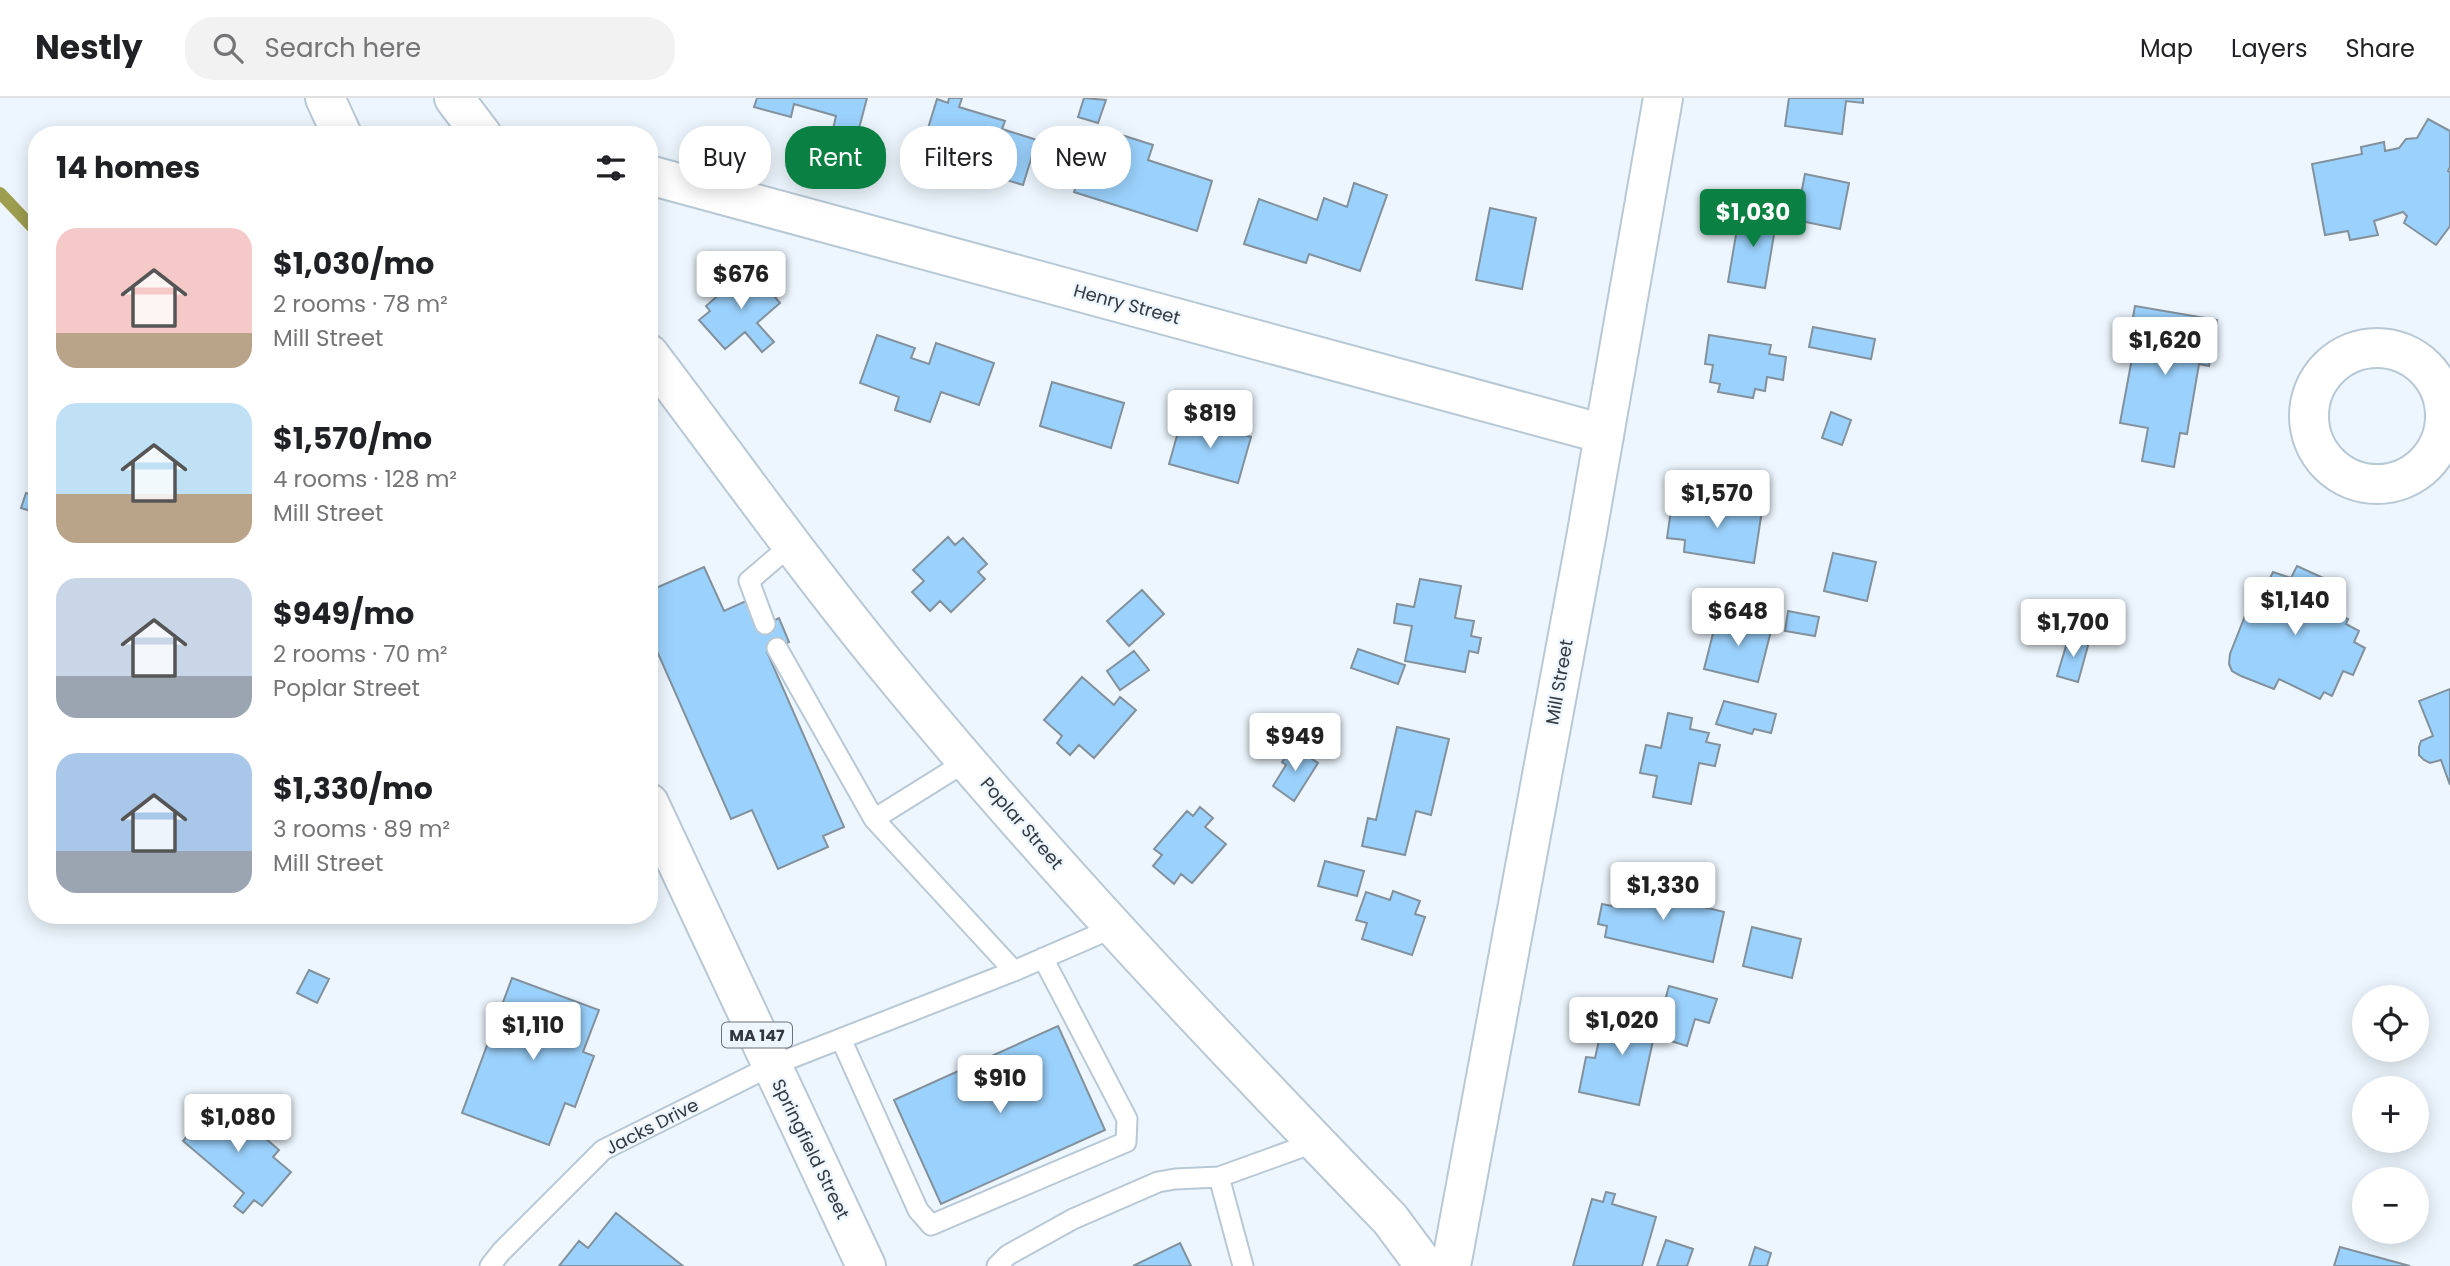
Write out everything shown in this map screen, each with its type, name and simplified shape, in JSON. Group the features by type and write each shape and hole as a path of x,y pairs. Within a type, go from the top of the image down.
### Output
{"street":[{"path":"325,98 338,126"},
{"path":"454,98 481,126"},
{"name":"Mill Street","path":"1451,1266 1663,98"},
{"name":"Henry Street","path":"658,177 1604,434"},
{"name":"Poplar Street","path":"658,366 884,663 967,761 1115,927 1390,1219 1426,1266"},
{"name":"Springfield Street","path":"658,822 866,1266"}],"lane":[{"path":"765,624 749,581 792,544"},
{"path":"777,648 874,819 1014,971"},
{"path":"874,819 967,761"},
{"name":"Jacks Drive","path":"490,1266 603,1150 771,1066 1014,971 1115,927"},
{"path":"841,1039 918,1210 931,1225 1126,1142 1127,1119 1043,958"},
{"path":"997,1266 1008,1255 1073,1219 1158,1182 1175,1178 1219,1177 1316,1142"},
{"path":"1219,1177 1244,1266"}],"building":[{"path":"757,98 867,98 860,126 834,126 836,116 794,104 791,117 754,107"},
{"path":"949,98 962,98 959,107 1005,121 1003,126 929,126 937,99 948,103"},
{"path":"1084,98 1106,100 1098,123 1078,117"},
{"path":"1789,98 1863,98 1863,103 1846,101 1842,134 1785,126"},
{"path":"2428,119 2450,131 2450,226 2436,245 2404,223 2407,216 2403,212 2374,221 2378,235 2350,240 2348,231 2325,235 2312,164 2362,154 2361,147 2384,142 2385,151 2399,148 2406,139 2417,138"},
{"path":"1017,134 1031,138 1031,159 1023,185 1017,183"},
{"path":"1131,138 1153,145 1148,160 1212,181 1197,231 1074,192 1075,189 1131,189"},
{"path":"1805,174 1849,183 1840,229 1796,220"},
{"path":"1354,183 1387,195 1360,271 1309,254 1306,263 1244,244 1259,199 1317,220 1324,198 1347,207"},
{"path":"1490,208 1536,218 1522,289 1476,280"},
{"path":"1740,211 1777,217 1765,288 1728,282"},
{"path":"750,267 780,303 757,323 774,342 762,352 745,332 725,349 699,320 710,311 706,306"},
{"path":"2135,306 2217,320 2209,366 2199,364 2187,434 2180,433 2174,467 2142,461 2148,428 2120,423 2133,353 2127,352"},
{"path":"1813,327 1875,339 1871,359 1809,347"},
{"path":"877,335 915,348 911,358 929,364 936,343 994,363 979,405 941,392 930,422 895,410 899,397 860,383"},
{"path":"1709,335 1771,345 1769,354 1786,357 1783,380 1767,377 1765,391 1755,389 1753,398 1718,392 1720,384 1710,382 1713,365 1705,364"},
{"path":"1052,382 1124,403 1111,448 1040,426"},
{"path":"1831,412 1851,420 1842,445 1822,438"},
{"path":"1182,418 1251,437 1238,483 1169,464"},
{"path":"26,493 28,494 28,510 21,508"},
{"path":"1716,495 1728,497 1727,505 1762,510 1754,563 1684,552 1685,540 1667,538 1671,510 1686,512 1688,501 1715,505"},
{"path":"948,537 955,545 963,538 987,564 978,572 985,579 951,612 940,601 930,611 912,592 924,581 913,570"},
{"path":"1833,553 1876,562 1867,601 1824,591"},
{"path":"2297,566 2332,582 2320,607 2348,619 2346,624 2359,631 2354,642 2365,648 2353,675 2343,671 2332,696 2324,692 2320,699 2279,679 2274,689 2232,671 2229,664 2230,654 2252,598 2259,601 2273,572 2291,578"},
{"path":"704,567 724,611 746,601 758,628 779,618 789,642 767,652 844,827 823,836 828,847 778,869 752,810 731,819 658,653 658,587"},
{"path":"1420,579 1461,586 1455,618 1474,621 1471,636 1481,638 1478,653 1469,651 1465,672 1405,661 1412,626 1394,623 1397,604 1414,607"},
{"path":"1142,590 1164,614 1129,646 1107,621"},
{"path":"1788,611 1819,617 1815,636 1785,631"},
{"path":"1718,614 1772,627 1758,682 1704,669"},
{"path":"2069,636 2089,642 2078,682 2057,676"},
{"path":"1358,649 1405,665 1398,684 1351,668"},
{"path":"1134,651 1149,670 1120,690 1107,671"},
{"path":"1082,677 1114,705 1120,697 1136,710 1094,758 1079,745 1070,755 1057,743 1062,736 1044,720"},
{"path":"2450,689 2450,785 2441,760 2430,763 2419,755 2421,741 2433,736 2419,701"},
{"path":"1724,701 1776,714 1771,733 1754,729 1752,734 1716,724"},
{"path":"1668,713 1692,718 1690,729 1709,733 1706,742 1720,745 1715,766 1699,763 1691,804 1653,797 1657,776 1640,773 1646,745 1661,748"},
{"path":"1397,727 1449,739 1431,815 1416,811 1405,855 1362,846 1368,818 1376,820"},
{"path":"1293,746 1318,763 1294,801 1273,786 1286,765 1282,762"},
{"path":"1200,807 1213,818 1205,827 1226,844 1192,883 1181,874 1174,884 1153,866 1162,855 1154,849 1187,811 1193,816"},
{"path":"1325,861 1364,871 1357,896 1318,886"},
{"path":"1648,883 1679,890 1676,900 1724,912 1713,962 1605,937 1607,926 1598,924 1602,904 1612,906 1617,888 1645,895"},
{"path":"1393,891 1420,901 1415,914 1425,917 1412,955 1362,939 1367,923 1356,920 1366,892 1390,900"},
{"path":"1752,927 1801,939 1792,978 1743,966"},
{"path":"309,970 329,979 317,1003 297,993"},
{"path":"512,978 599,1010 583,1052 594,1056 575,1107 565,1103 549,1145 462,1113"},
{"path":"1669,986 1717,999 1709,1023 1695,1019 1687,1046 1661,1038 1668,1014 1662,1011"},
{"path":"1621,1004 1659,1013 1639,1105 1579,1092 1586,1057 1595,1058 1602,1027 1615,1030"},
{"path":"1058,1026 1105,1130 941,1204 894,1100"},
{"path":"219,1098 279,1150 273,1157 291,1172 262,1206 254,1200 243,1213 234,1206 244,1193 183,1141"},
{"path":"1606,1192 1615,1194 1612,1204 1656,1217 1642,1266 1573,1266 1592,1199 1603,1202"},
{"path":"616,1213 683,1266 559,1266 579,1241 588,1248"},
{"path":"1666,1240 1693,1249 1687,1266 1657,1266"},
{"path":"1180,1243 1191,1266 1133,1266"},
{"path":"1755,1247 1771,1253 1767,1266 1749,1266"},
{"path":"2340,1247 2410,1266 2334,1266"}],"waterway":[{"path":"0,193 28,223"}]}
